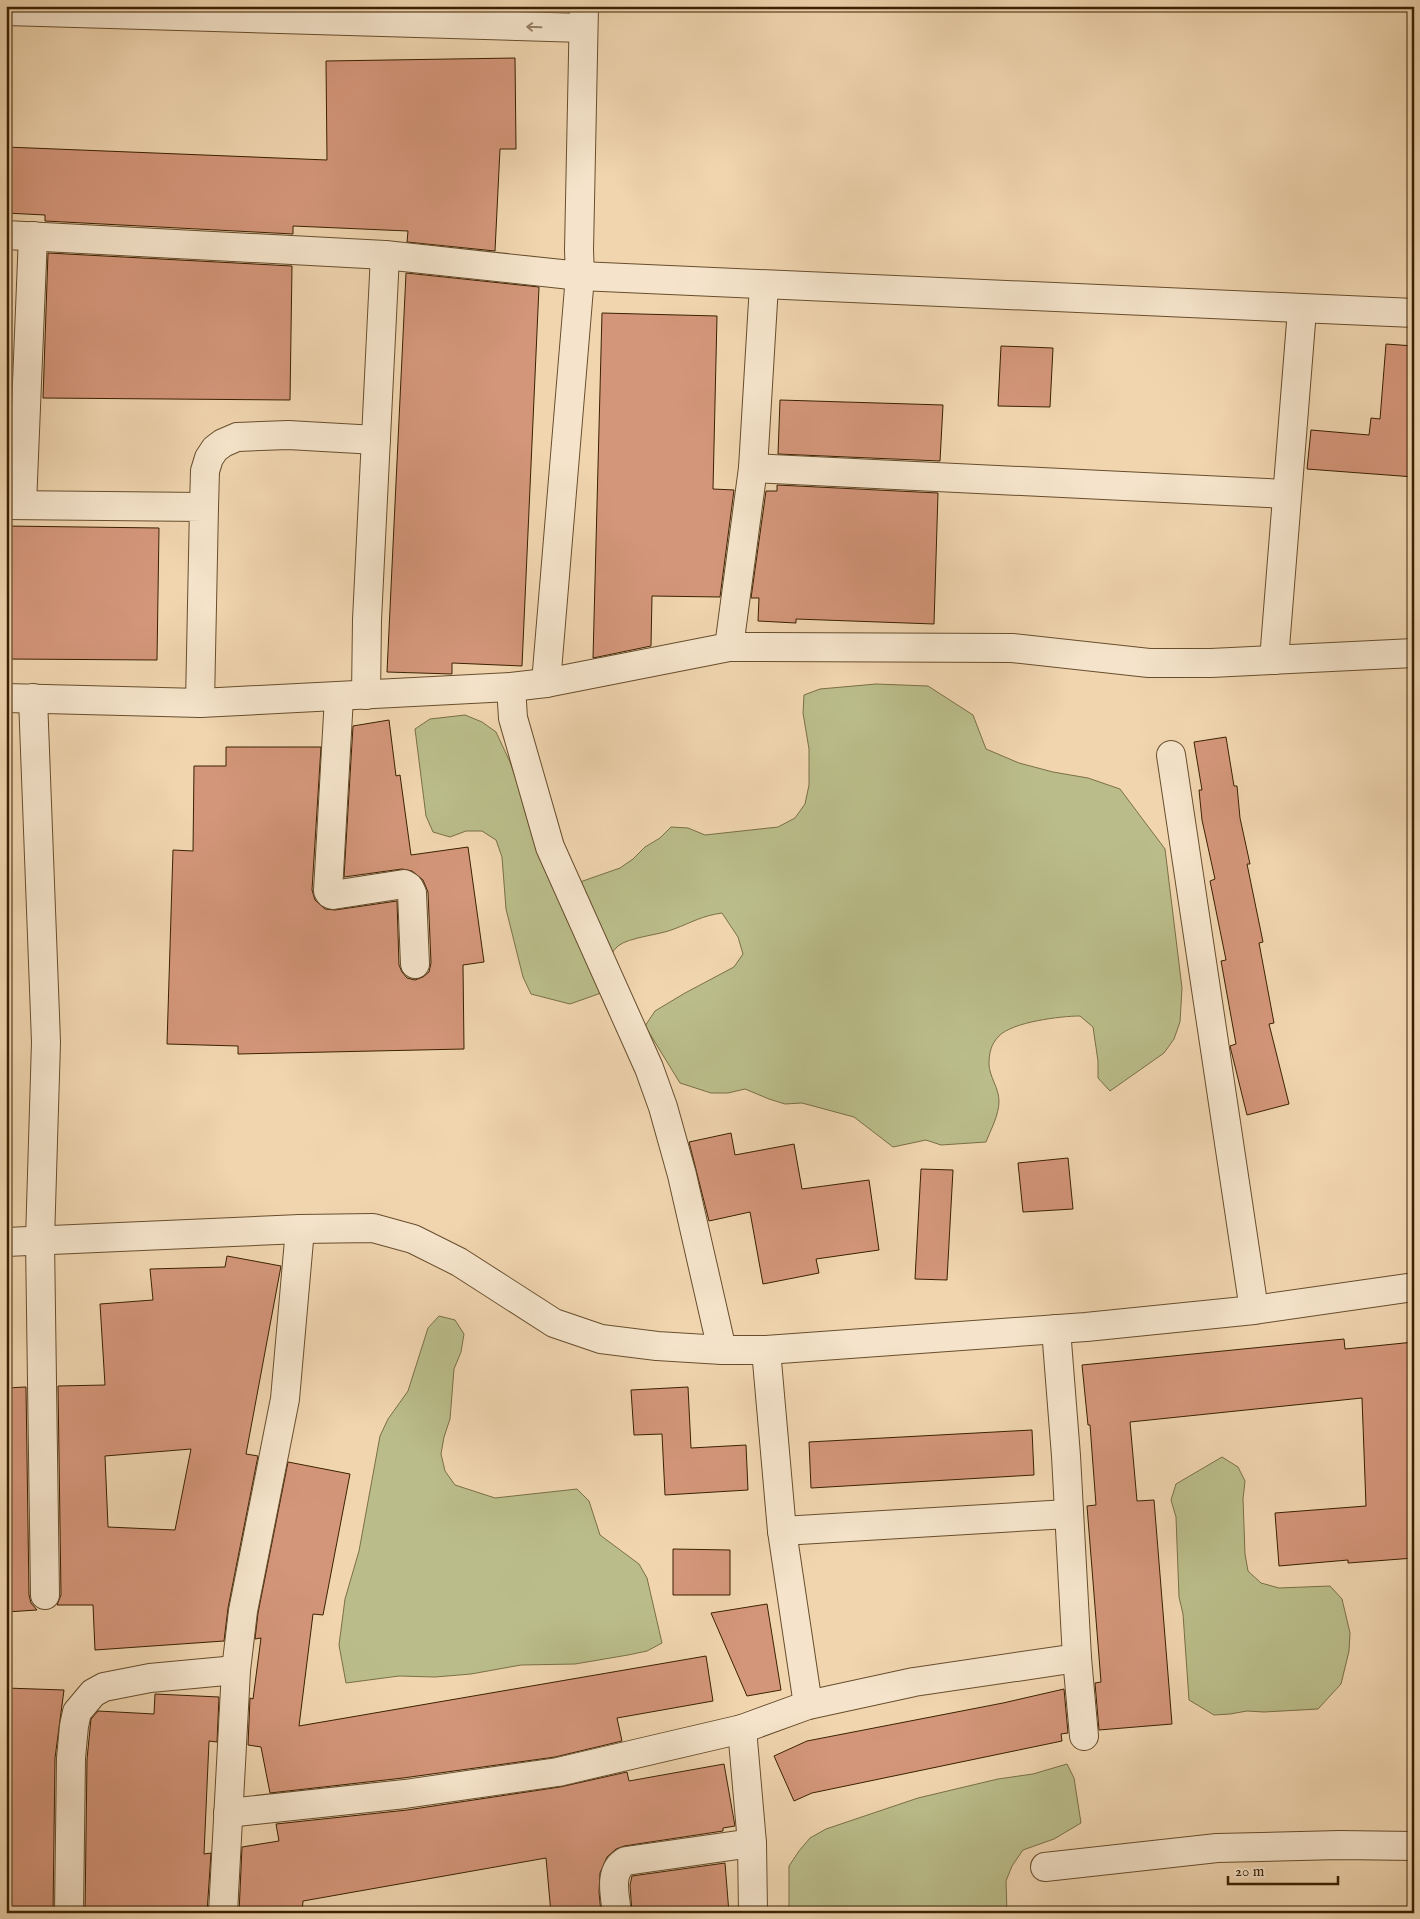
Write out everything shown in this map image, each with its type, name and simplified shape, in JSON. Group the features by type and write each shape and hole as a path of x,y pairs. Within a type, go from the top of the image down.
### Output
{"street":[{"path":"6,11 584,17 580,276 546,683"},
{"path":"204,507 14,505 19,235 386,255 580,276 1302,310 1414,313"},
{"path":"366,695 367,620 386,255"},
{"path":"729,647 753,468 764,285"},
{"path":"1274,660 1302,310"},
{"path":"200,703 205,471 209,458 215,449 237,437 288,434 376,440"},
{"path":"753,468 1287,494"},
{"path":"6,698 200,703 511,687 546,683 729,647 1012,648 1149,663 1211,663 1414,653"},
{"path":"511,687 513,718 550,847 649,1068 663,1107 682,1175 722,1350"},
{"path":"339,697 328,891 333,895 404,884 409,887 412,894 415,964"},
{"path":"33,698 46,1042 40,1240 45,1595"},
{"path":"1170,756 1254,1310"},
{"path":"6,1242 300,1229 373,1228 413,1239 459,1262 554,1323 601,1339 657,1346 722,1350 766,1350 1056,1329 1254,1310 1414,1287"},
{"path":"223,1913 236,1670 243,1611 285,1399 300,1229"},
{"path":"1056,1329 1077,1658 1084,1736"},
{"path":"766,1350 782,1531 808,1705"},
{"path":"782,1531 1068,1514"},
{"path":"228,1813 405,1794 558,1772 742,1729 808,1705 914,1682 1077,1658"},
{"path":"69,1913 71,1758 77,1712 94,1693 104,1687 150,1678 236,1670"},
{"path":"742,1729 752,1843 753,1913"},
{"path":"617,1913 614,1877 618,1867 626,1861 752,1843"},
{"path":"1045,1867 1217,1848 1340,1845 1414,1846"}],"green space":[{"path":"876,684 928,686 973,715 986,749 1019,763 1053,772 1088,778 1120,789 1165,849 1182,988 1180,1022 1174,1039 1164,1053 1110,1091 1098,1078 1098,1061 1093,1027 1080,1016 1037,1021 1005,1031 996,1039 990,1052 989,1069 997,1091 999,1106 986,1142 941,1145 926,1140 893,1147 854,1117 802,1103 785,1104 745,1089 728,1093 711,1093 680,1083 645,1026 655,1011 734,967 743,954 738,937 722,913 668,931 629,940 618,946 608,962 601,993 570,1004 531,994 523,977 506,909 502,857 496,840 482,831 466,831 450,837 433,832 426,816 415,729 430,719 465,715 482,722 496,732 510,762 542,854 580,882 620,868 645,847 660,838 671,827 688,828 705,835 778,827 795,818 805,804 809,785 809,749 803,713 804,695 820,689"},
{"path":"439,1316 455,1320 464,1334 461,1352 454,1369 450,1419 441,1454 445,1471 455,1485 495,1498 577,1489 589,1501 600,1535 639,1564 647,1578 662,1643 647,1651 575,1664 521,1665 471,1674 435,1677 399,1676 346,1683 339,1645 345,1599 359,1551 380,1436 388,1419 408,1391 428,1328"},
{"path":"1222,1457 1238,1467 1245,1481 1243,1499 1245,1554 1248,1571 1261,1583 1279,1588 1330,1586 1342,1599 1350,1633 1349,1651 1341,1684 1318,1709 1247,1711 1214,1715 1189,1700 1183,1614 1179,1597 1176,1517 1171,1500 1176,1484"},
{"path":"1067,1764 1074,1778 1081,1823 1054,1839 1023,1850 1012,1866 1006,1881 1007,1913 789,1913 789,1866 810,1838 826,1829 918,1798 998,1779 1033,1774"}],"building":[{"path":"515,58 516,149 500,149 495,251 407,242 408,231 293,226 293,234 45,221 45,215 6,213 6,147 327,160 326,61"},
{"path":"48,253 292,266 290,400 43,398"},
{"path":"406,273 539,287 522,666 452,663 452,674 387,672"},
{"path":"602,313 717,316 713,489 734,490 720,597 652,596 651,646 593,658"},
{"path":"1386,344 1414,346 1414,477 1307,469 1311,430 1369,435 1371,418 1380,419"},
{"path":"1001,346 1053,348 1050,407 998,406"},
{"path":"780,400 943,405 940,461 778,454"},
{"path":"777,485 938,493 934,624 796,619 796,623 758,621 759,598 751,598 766,491 777,491"},
{"path":"6,526 159,528 157,660 6,659"},
{"path":"389,720 396,776 400,775 411,855 468,847 484,962 463,965 464,1049 238,1054 238,1046 167,1044 173,850 193,851 194,766 226,766 226,747 321,747 312,890 315,900 325,909 335,910 397,901 399,965 402,972 407,978 415,980 429,972 431,963 428,892 423,880 412,871 402,869 344,877 353,726"},
{"path":"1226,737 1234,786 1237,786 1240,818 1250,864 1247,864 1263,942 1259,943 1274,1023 1269,1024 1289,1104 1247,1115 1230,1046 1236,1044 1221,961 1226,960 1210,881 1215,879 1202,820 1199,790 1202,790 1194,742"},
{"path":"731,1133 735,1155 794,1144 802,1189 869,1180 879,1250 816,1259 819,1273 763,1284 750,1212 709,1221 689,1142"},
{"path":"1068,1158 1073,1209 1023,1212 1018,1163"},
{"path":"921,1169 953,1170 947,1280 915,1279"},
{"path":"227,1256 281,1266 246,1454 258,1456 228,1608 224,1641 95,1650 93,1605 57,1605 61,1595 58,1386 105,1385 100,1304 153,1300 150,1269 225,1267","holes":["191,1449 175,1530 108,1527 105,1456"]},
{"path":"1344,1339 1345,1349 1414,1342 1414,1558 1348,1563 1348,1560 1279,1566 1275,1513 1366,1506 1362,1398 1130,1422 1137,1501 1154,1500 1172,1724 1099,1730 1095,1683 1101,1682 1087,1506 1096,1505 1090,1425 1088,1425 1082,1365"},
{"path":"26,1387 29,1595 31,1603 37,1610 6,1612 6,1388"},
{"path":"688,1387 691,1448 746,1445 748,1490 665,1495 662,1434 634,1435 631,1390"},
{"path":"1032,1430 1034,1475 811,1488 809,1442"},
{"path":"288,1462 350,1474 323,1615 313,1614 299,1726 706,1656 713,1701 617,1718 622,1741 555,1757 403,1778 270,1793 261,1747 248,1745 250,1698 253,1699 261,1638 255,1639 258,1613"},
{"path":"673,1549 730,1550 730,1595 673,1595"},
{"path":"767,1604 781,1690 747,1696 711,1613"},
{"path":"6,1688 64,1690 55,1758 53,1913 6,1913"},
{"path":"1064,1689 1068,1733 1061,1734 1062,1741 812,1793 794,1801 774,1756 807,1741 1003,1703"},
{"path":"155,1694 219,1697 217,1742 209,1741 204,1854 211,1853 207,1913 85,1913 87,1759 91,1719 98,1711 154,1714"},
{"path":"724,1764 735,1826 723,1828 723,1831 624,1846 616,1849 607,1857 600,1873 601,1913 551,1913 546,1858 303,1901 302,1913 239,1913 242,1847 279,1841 276,1824 407,1810 560,1787 627,1772 629,1781"},
{"path":"725,1863 729,1913 632,1913 630,1885 632,1876"}]}
